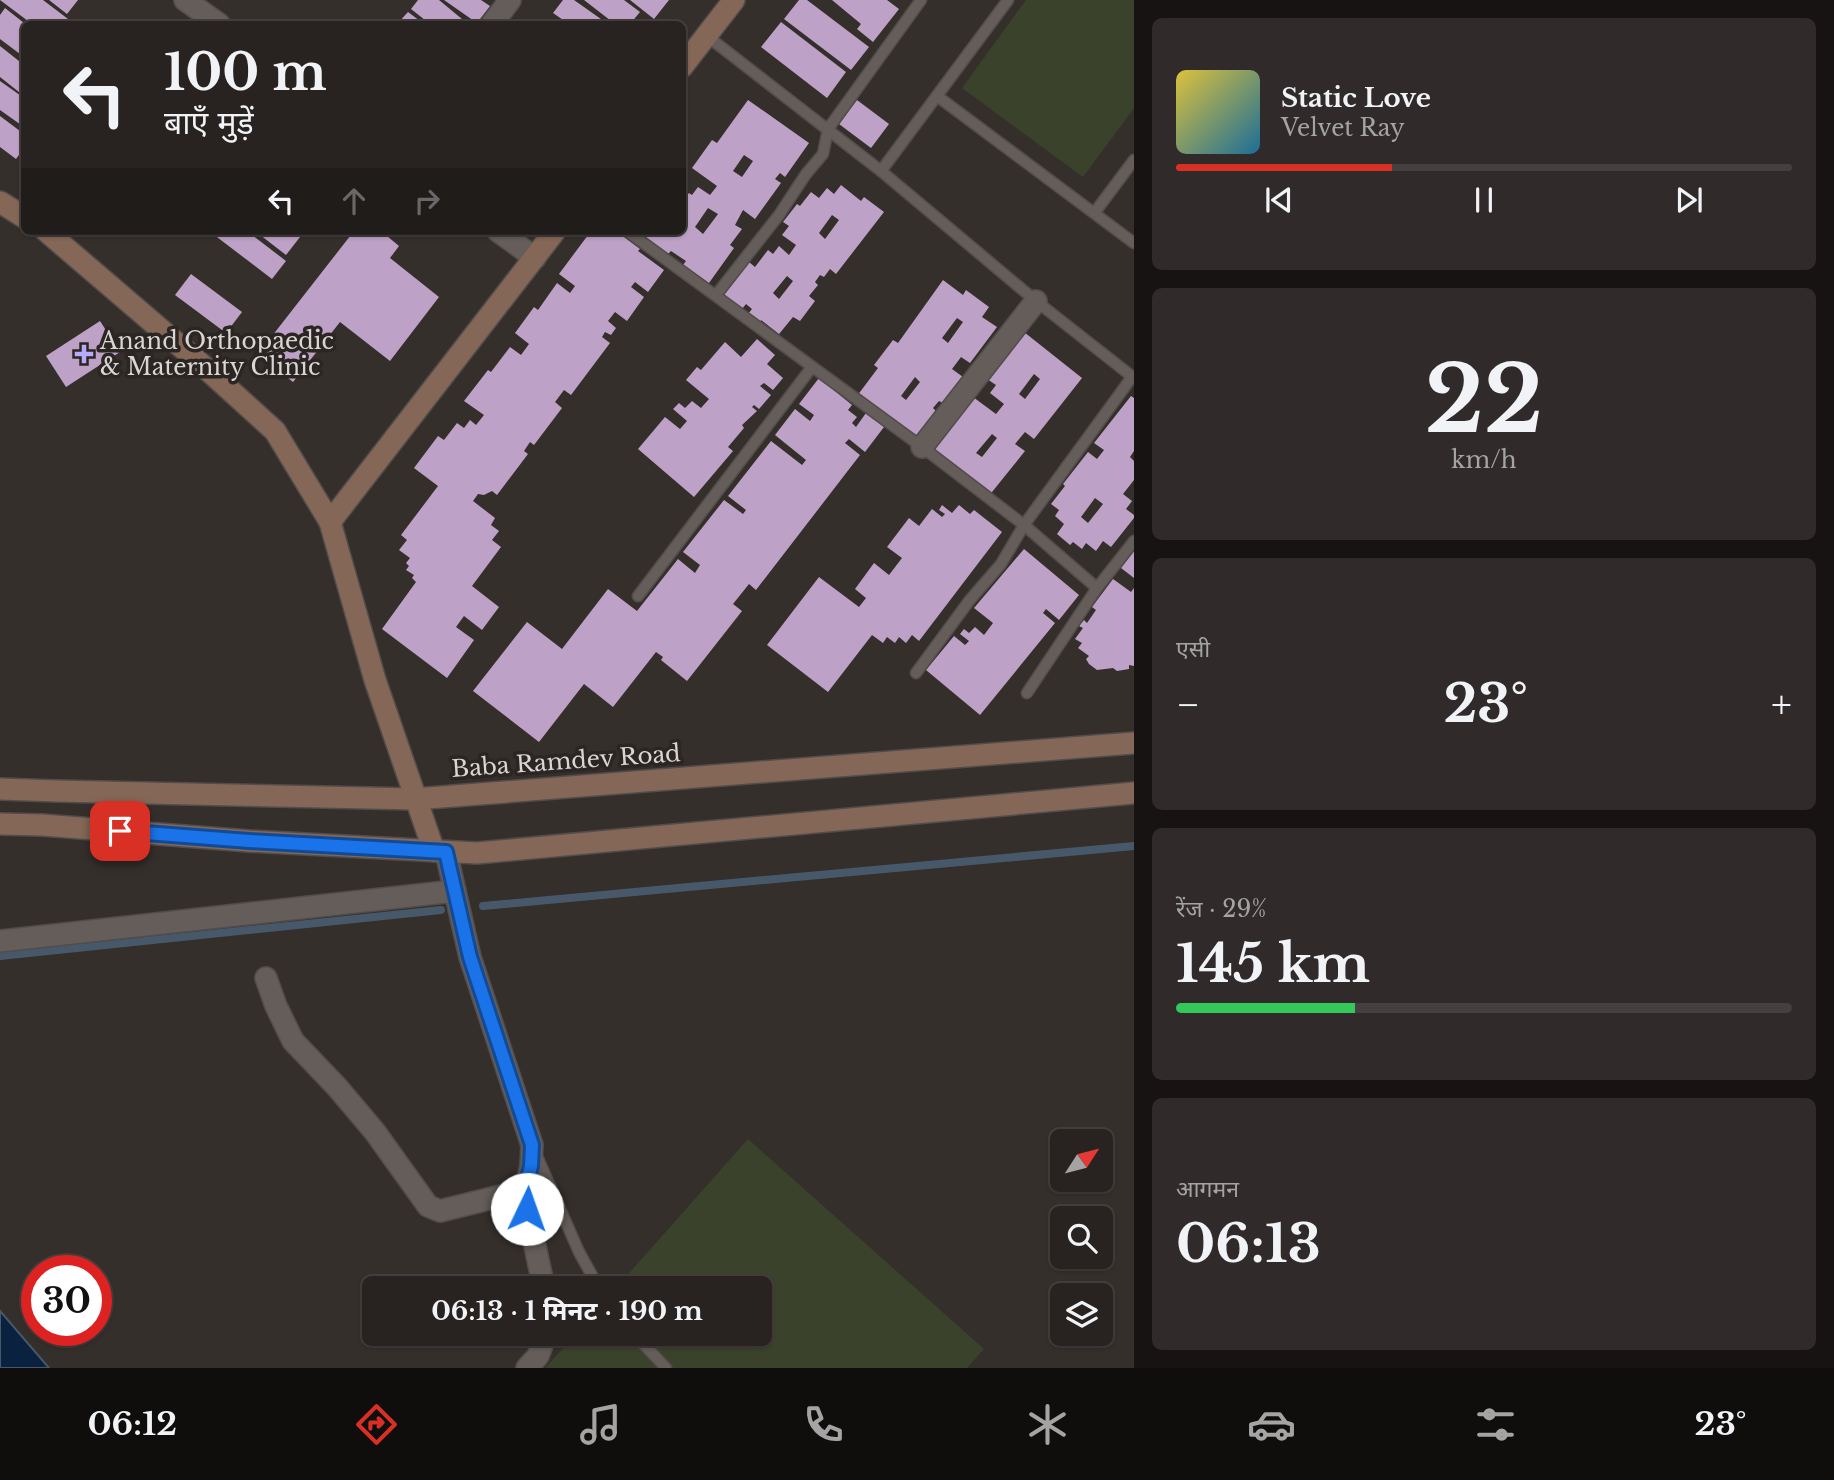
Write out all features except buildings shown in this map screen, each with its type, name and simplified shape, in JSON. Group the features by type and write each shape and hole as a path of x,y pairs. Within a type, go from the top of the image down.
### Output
{"street":[{"path":"185,0 215,21"},
{"path":"494,21 510,0"},
{"path":"686,62 734,0"},
{"path":"0,202 21,215"},
{"path":"51,235 200,362 275,431 330,522 375,680 415,799 440,851 455,891 470,957 532,1145 531,1166 525,1190 541,1276"},
{"path":"503,235 535,258"},
{"path":"330,522 552,235"},
{"path":"922,447 1036,301"},
{"name":"Baba Ramdev Road","path":"0,789 415,799 1134,743"},
{"path":"0,824 477,853 1134,793"},
{"path":"0,940 455,891"},
{"path":"266,978 293,1041 375,1132 428,1206 440,1211 525,1190"},
{"path":"527,1368 538,1356 542,1346"}],"lane":[{"path":"716,295 823,154 828,129 921,0"},
{"path":"881,171 1008,0"},
{"path":"706,36 881,171 1036,301 1133,377 1024,525 1001,564 969,601 916,673"},
{"path":"937,96 1134,243"},
{"path":"1095,212 1134,160"},
{"path":"633,235 922,447 1024,525 1097,588"},
{"path":"638,596 812,368"},
{"path":"1027,693 1097,588 1134,541"},
{"path":"532,1145 592,1276"},
{"path":"645,1346 666,1368"}],"green space":[{"path":"1026,0 1134,0 1134,108 1083,177 962,88"},
{"path":"748,1139 984,1349 967,1368 545,1368 565,1346 772,1346 772,1276 627,1276"}],"water":[{"path":"0,1311 21,1335 21,1346 30,1346 49,1368 0,1368"}],"waterway":[{"path":"483,906 1134,846"},
{"path":"0,956 441,910"}],"place":[{"name":"Anand Orthopaedic & Maternity Clinic","path":"84,354"}],"route":[{"path":"120,831 446,852 470,957 532,1145 531,1166 525,1190 527,1209"}]}
